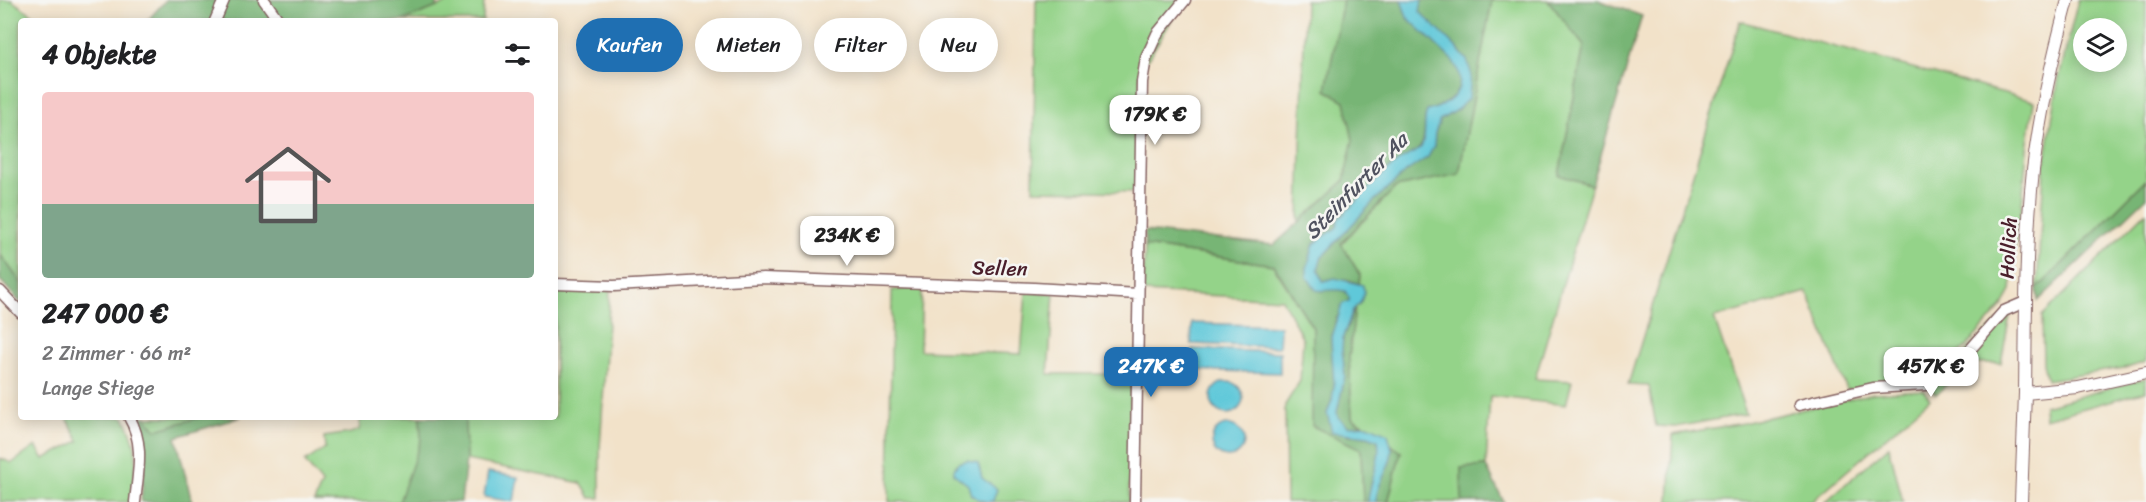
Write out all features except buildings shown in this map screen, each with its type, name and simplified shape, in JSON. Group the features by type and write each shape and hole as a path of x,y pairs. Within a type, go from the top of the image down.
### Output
{"main road":[{"name":"Hollich","path":"2021,502 2025,393 2025,271 2034,167 2045,96 2068,0"},
{"path":"2025,393 2078,388 2146,373"}],"street":[{"path":"216,18 224,0"},
{"path":"264,0 277,18"},
{"path":"1135,502 1142,82 1146,58 1157,34 1185,0"},
{"name":"Sellen","path":"558,285 614,286 763,278 1138,294"},
{"path":"0,291 18,310"},
{"path":"1799,405 1873,388 1925,385 1969,351 2004,311 2025,302"},
{"path":"131,420 135,427 140,449 135,502"}],"green space":[{"path":"0,0 11,0 38,18 18,18 18,279 0,254"},
{"path":"166,0 437,0 437,7 410,18 150,18"},
{"path":"455,0 484,0 483,18 410,18"},
{"path":"1036,0 1184,0 1140,72 1137,192 1033,190"},
{"path":"1305,0 1343,0 1326,90 1345,100 1353,140 1344,181 1299,222"},
{"path":"1343,0 1401,0 1407,17 1454,61 1460,79 1456,94 1451,99 1427,111 1420,147 1388,170 1338,219 1337,227 1314,244 1307,268 1322,291 1334,288 1345,291 1350,298 1336,319 1331,340 1334,385 1327,413 1349,435 1368,436 1378,440 1377,464 1368,502 1363,502 1361,449 1312,426 1313,328 1274,265 1145,246 1145,231 1274,245 1344,181 1353,140 1345,101 1326,90"},
{"path":"1422,0 1492,0 1459,174 1396,187 1341,243 1360,275 1359,284 1349,280 1323,281 1318,269 1322,257 1374,201 1407,171 1428,157 1434,146 1435,133 1440,120 1458,109 1467,60 1419,12"},
{"path":"1492,0 1548,0 1584,46 1559,175 1592,185 1535,379 1572,381 1566,405 1490,396 1486,466 1461,468 1462,502 1388,502 1401,452 1390,444 1387,434 1352,418 1349,357 1355,308 1361,302 1363,286 1359,284 1360,275 1341,244 1396,187 1459,173"},
{"path":"1548,0 1598,0 1642,16 1592,185 1559,175 1584,46"},
{"path":"2078,0 2146,0 2146,180 2037,289 2044,170 2058,82 2073,20 2073,72 2127,72 2127,18 2074,18"},
{"path":"1740,21 2034,101 2011,291 2003,305 1966,347 1923,380 1847,390 1807,292 1714,318 1746,414 1676,427 1656,426 1649,386 1628,385"},
{"path":"2146,180 2146,198 2038,301 2037,289"},
{"path":"2146,212 2146,362 2130,367 2047,380 2043,364 2042,316"},
{"path":"1145,246 1273,265 1313,328 1313,425 1361,449 1363,502 1286,502 1285,405 1300,381 1303,339 1282,299 1143,292"},
{"path":"0,254 18,279 18,300 0,280"},
{"path":"558,288 610,290 600,448 600,498 590,498 581,483 466,460 465,420 558,420"},
{"path":"922,288 920,350 1021,354 1026,292 1054,293 1048,374 1131,374 1129,502 889,502 892,290"},
{"path":"1355,308 1349,357 1352,418 1363,425 1348,426 1338,417 1337,412 1345,376 1343,337"},
{"path":"2004,315 2010,315 2001,363 1971,363 1936,394 1929,386"},
{"path":"2146,378 2146,391 2045,419 2044,406"},
{"path":"1923,390 1930,399 1811,502 1669,502 1673,435 1743,423 1874,393"},
{"path":"68,420 125,420 136,451 136,469 130,502 0,502 0,458 12,463 36,446 44,459 79,441"},
{"path":"135,420 148,420 156,430 191,420 231,420 176,437 192,502 141,502 145,458 142,434"},
{"path":"148,420 191,420 156,430"},
{"path":"361,420 420,420 421,440 401,502 314,502 322,483 305,462 325,448 324,437 359,430"},
{"path":"420,420 465,420 466,460 461,502 399,502 421,440"},
{"path":"1390,444 1401,452 1388,502 1376,502 1376,494 1392,449"},
{"path":"1889,446 1903,502 1825,502"},
{"path":"1486,466 1504,502 1462,502 1461,468"}],"water":[{"path":"1401,0 1422,0 1420,12 1467,60 1471,73 1469,98 1458,109 1440,120 1435,133 1434,146 1428,157 1407,171 1374,201 1322,257 1318,269 1323,281 1335,278 1363,285 1364,293 1361,302 1353,310 1343,337 1345,376 1337,412 1338,417 1348,426 1368,425 1388,434 1392,449 1390,463 1378,488 1376,502 1368,502 1377,464 1378,440 1368,436 1332,432 1327,413 1334,385 1331,340 1342,304 1349,301 1349,298 1345,291 1316,290 1307,277 1307,268 1314,244 1337,227 1338,219 1385,173 1421,147 1427,111 1451,99 1459,87 1460,79 1453,61 1407,17"},
{"path":"1192,323 1280,326 1279,347 1191,344"},
{"path":"1192,349 1280,352 1280,373 1191,370"},
{"path":"1227,382 1239,386 1243,398 1239,410 1227,414 1215,410 1211,398 1215,386"},
{"path":"1228,425 1240,429 1244,441 1240,453 1228,457 1216,453 1212,441 1216,429"},
{"path":"968,460 978,463 982,478 997,489 993,501 987,502 971,495 968,485 954,474 958,463"},
{"path":"488,472 518,477 514,502 484,497"}],"water label":[{"name":"Steinfurter Aa","path":"1356,186"}]}
